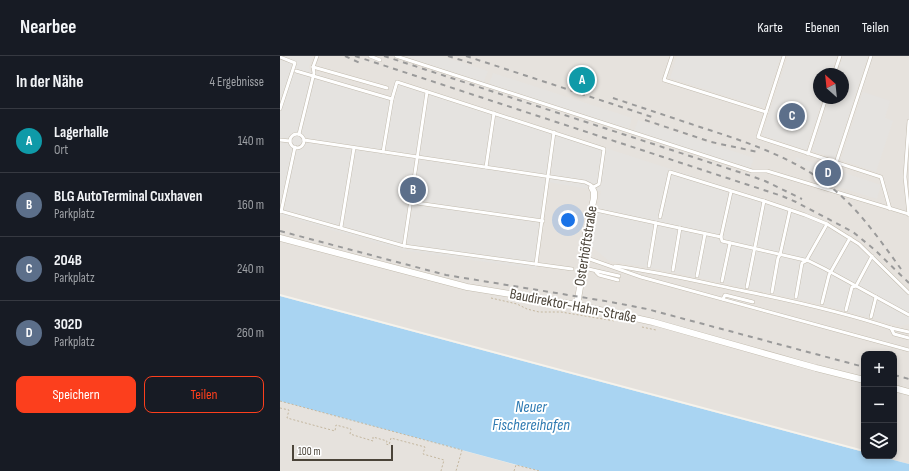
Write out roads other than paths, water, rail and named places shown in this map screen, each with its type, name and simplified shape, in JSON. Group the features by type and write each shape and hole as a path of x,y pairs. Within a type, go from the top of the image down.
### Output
{"street":[{"name":"Osterhöftstraße","path":"577,305 583,268 584,246 592,209 594,192 592,188"},
{"name":"Baudirektor-Hahn-Straße","path":"280,238 467,287 577,305 653,322 861,379"},
{"path":"897,389 909,392"}],"lane":[{"path":"299,134 313,76 313,67 317,56"},
{"path":"370,56 380,60"},
{"path":"396,56 752,171 767,171 909,215 905,177 909,121"},
{"path":"672,56 664,80 766,112"},
{"path":"784,56 758,137 881,177 890,209"},
{"path":"836,68 840,56"},
{"path":"836,163 872,56"},
{"path":"280,57 294,63 280,110"},
{"path":"313,67 387,88"},
{"path":"296,71 392,99"},
{"path":"299,134 304,140 354,148 486,167 548,177 585,182 591,185 592,188 599,184 604,149 397,82 392,99 383,152"},
{"path":"404,246 427,92"},
{"path":"808,154 824,104"},
{"path":"486,167 494,113"},
{"path":"536,264 554,132"},
{"path":"290,141 292,137 299,134"},
{"path":"280,140 290,141 295,147"},
{"path":"295,147 299,148 303,144 304,140"},
{"path":"295,147 281,211 404,246 572,269"},
{"path":"341,228 354,148"},
{"path":"660,218 670,172 764,201 827,224 859,244 909,293"},
{"path":"731,192 721,237 722,241 806,261 831,272 909,315"},
{"path":"747,287 764,201"},
{"path":"410,202 542,221"},
{"path":"592,209 721,237"},
{"path":"772,292 778,258 790,210"},
{"path":"649,266 656,223"},
{"path":"796,298 802,263 806,261 827,224"},
{"path":"673,270 680,228"},
{"path":"697,276 705,234"},
{"path":"822,303 829,275 850,238"},
{"path":"722,281 730,243"},
{"path":"846,310 852,287 856,286 872,256"},
{"path":"584,257 641,277 909,350"},
{"path":"608,265 653,271 797,302 909,332"},
{"path":"583,268 596,272 599,275 618,278"},
{"path":"723,299 724,295 752,302"},
{"path":"871,317 876,297"},
{"path":"891,328 894,334 909,338"}],"water":[{"name":"Neuer Fischereihafen","path":"280,296 861,451 861,459 890,459 909,464 909,471 540,471 280,401"}],"railway":[{"path":"345,56 360,63"},
{"path":"355,56 782,196 853,232 875,250 909,283"},
{"path":"384,56 751,176 802,199"},
{"path":"448,56 474,64"},
{"path":"466,56 655,118"},
{"path":"613,98 757,147 792,162 808,171 848,202 872,230 901,269"},
{"path":"645,120 711,142 758,152"},
{"path":"280,231 446,275 647,309 861,366"},
{"path":"897,376 909,379"}],"place":[{"name":"Lagerhalle","path":"582,80"},
{"name":"204B","path":"792,116"},
{"name":"302D","path":"828,173"},
{"name":"BLG AutoTerminal Cuxhaven","path":"413,190"}]}
